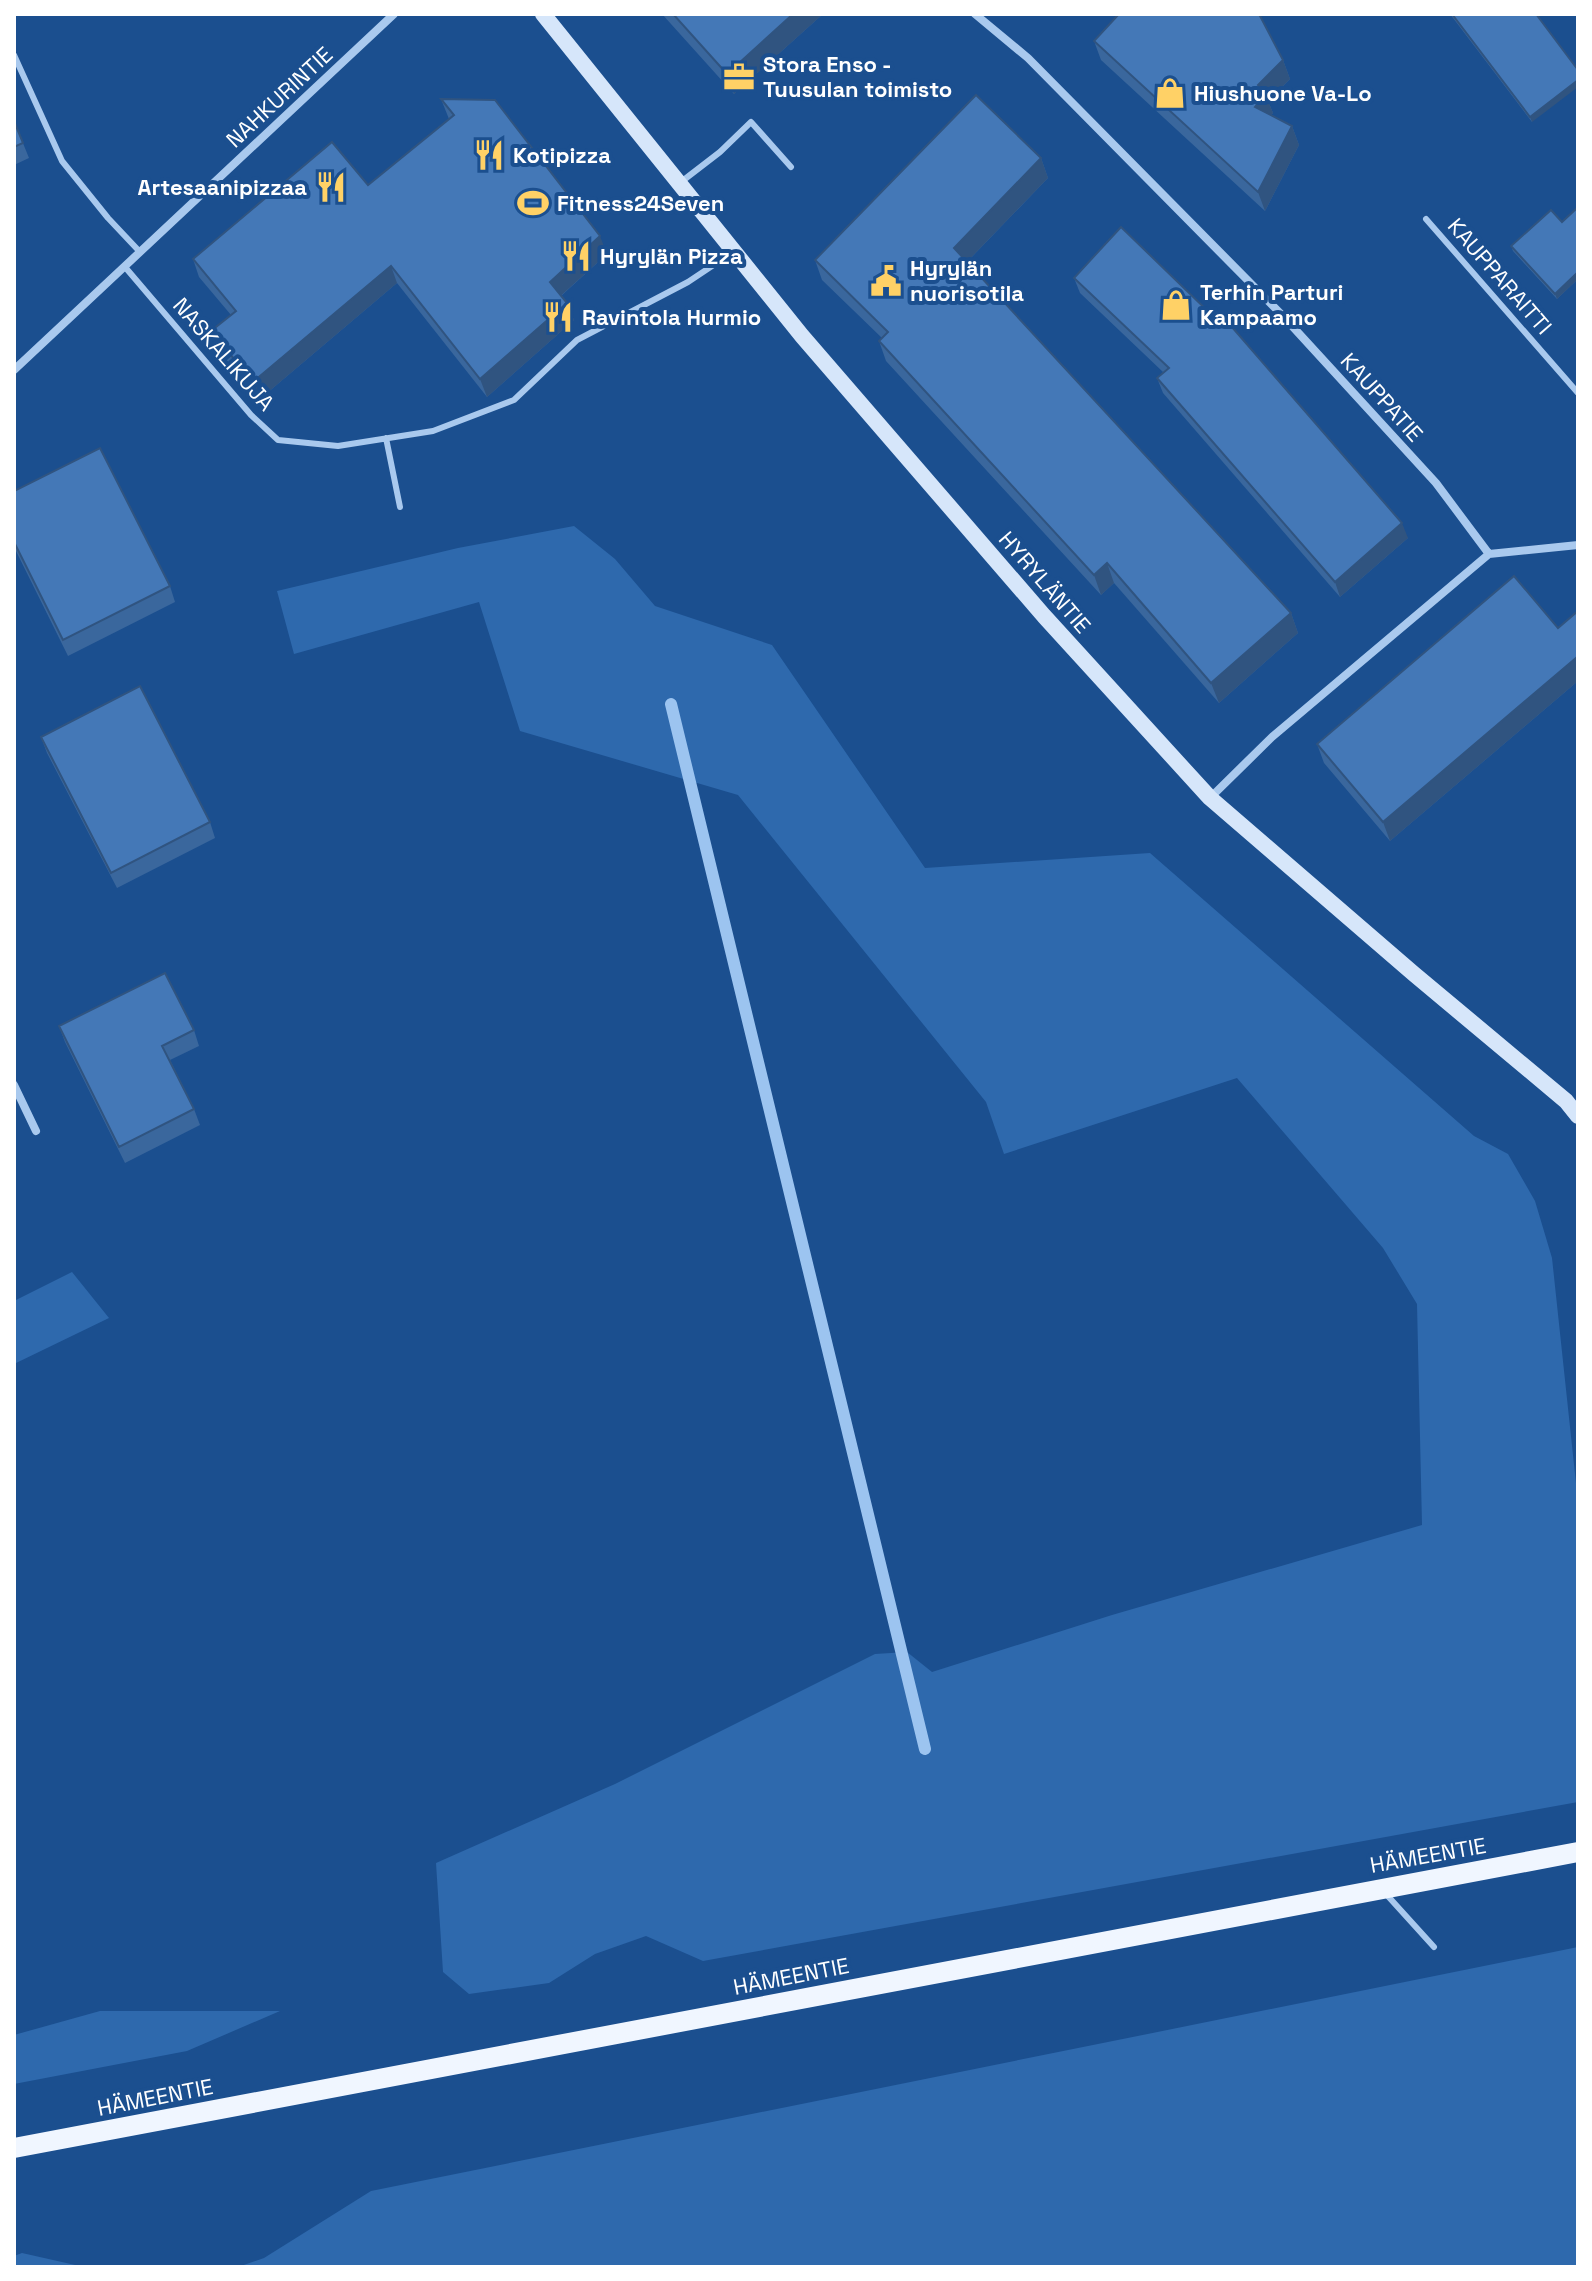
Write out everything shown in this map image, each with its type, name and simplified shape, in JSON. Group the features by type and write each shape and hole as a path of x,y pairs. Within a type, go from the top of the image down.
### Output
{"main road":[{"name":"HÄMEENTIE","path":"14,2148 1578,1852"}],"street":[{"name":"NAHKURINTIE","path":"14,370 394,14"},
{"name":"HYRYLÄNTIE","path":"543,14 733,252 1034,604 1210,798 1414,974 1572,1097 1578,1116"},
{"name":"KAUPPATIE","path":"975,14 1028,58 1282,315 1436,483 1489,554"},
{"path":"1210,798 1272,737 1489,554 1578,545"},
{"path":"14,1085 36,1131"}],"lane":[{"path":"14,55 62,161 140,252"},
{"path":"679,184 720,152 751,122 791,167"},
{"name":"KAUPPARAITTI","path":"1426,219 1578,393"},
{"name":"NASKALIKUJA","path":"125,267 251,415 278,440 338,446 433,431 514,400 577,340 688,282 733,252"},
{"path":"386,438 400,507"},
{"path":"1381,1888 1434,1947"}],"shaded area":[{"path":"574,526 615,559 655,606 772,645 925,868 1150,853 1474,1136 1508,1154 1535,1201 1552,1258 1578,1502 1578,1802 703,1961 646,1936 595,1954 549,1983 469,1994 443,1972 436,1863 615,1784 875,1654 907,1652 932,1672 1112,1615 1422,1525 1417,1304 1383,1248 1237,1078 1004,1154 986,1102 738,795 520,731 479,602 294,654 277,591 458,548"},
{"path":"72,1272 109,1318 14,1364 14,1301"},
{"path":"1578,1947 1578,2267 238,2267 264,2258 371,2191"},
{"path":"100,2011 280,2011 187,2051 14,2084 14,2035"},
{"path":"22,2253 84,2267 14,2267 14,2256"}],"building":[{"path":"673,14 793,14 727,74"},
{"path":"1119,14 1259,14 1283,60 1258,85 1266,94 1255,107 1292,126 1258,192 1094,41"},
{"path":"1452,14 1536,14 1578,70 1578,80 1530,117"},
{"path":"976,95 1041,158 954,248 1291,613 1211,683 1107,563 1094,575 879,341 888,332 815,260"},
{"path":"441,99 495,100 600,236 550,282 567,303 480,379 391,266 253,382 211,331 236,311 193,259 332,142 368,185 454,115"},
{"path":"14,121 23,143 14,147"},
{"path":"1576,209 1578,272 1555,294 1511,246 1551,210 1562,222"},
{"path":"1121,227 1220,323 1225,319 1402,523 1335,582 1157,378 1169,368 1074,278"},
{"path":"100,448 170,586 63,640 14,542 14,491"},
{"path":"1514,576 1558,628 1578,611 1578,659 1383,822 1317,744"},
{"path":"140,686 210,822 111,873 41,737"},
{"path":"165,973 194,1030 162,1046 194,1109 119,1147 59,1026"}],"waterway":[{"path":"671,704 925,1749"}],"place":[{"name":"Stora Enso - Tuusulan toimisto","path":"739,77"},
{"name":"Hiushuone Va-Lo","path":"1170,93"},
{"name":"Kotipizza","path":"489,155"},
{"name":"Artesaanipizzaa","path":"331,187"},
{"name":"Fitness24Seven","path":"533,203"},
{"name":"Hyrylän Pizza","path":"576,256"},
{"name":"Hyrylän nuorisotila","path":"886,281"},
{"name":"Terhin Parturi Kampaamo","path":"1176,305"},
{"name":"Ravintola Hurmio","path":"558,317"}]}
